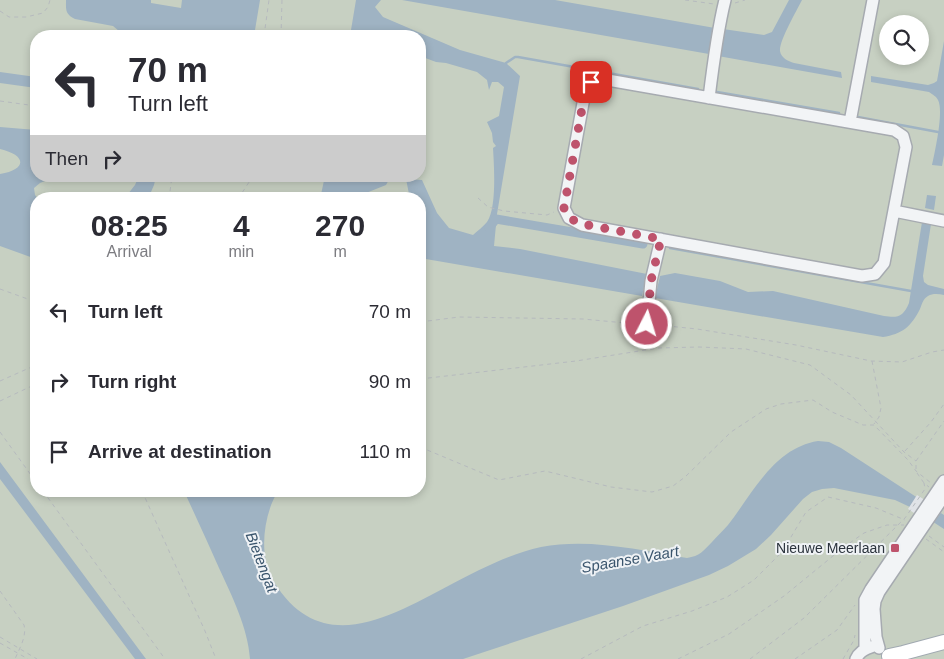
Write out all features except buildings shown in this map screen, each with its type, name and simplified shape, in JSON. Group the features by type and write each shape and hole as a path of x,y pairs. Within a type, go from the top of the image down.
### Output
{"main road":[{"path":"886,654 903,653 944,642"}],"street":[{"path":"709,98 714,55 725,0"},
{"path":"850,122 873,0"},
{"path":"602,79 709,98 894,130 903,136 906,147 884,263 876,274 862,276 582,224 569,218 564,208 585,92 591,82 602,79"},
{"path":"894,211 944,221"},
{"path":"647,324 651,281 661,239"},
{"path":"865,648 865,600 912,524 936,496 938,483"},
{"path":"886,654 876,638 874,601 912,524"},
{"path":"856,659 865,648 873,647 886,654"}],"path":[{"path":"0,12 9,17 26,17 43,13 48,7 50,0"},
{"path":"265,30 269,0"},
{"path":"281,30 282,0"},
{"path":"0,101 30,105"},
{"path":"478,198 488,207 504,211 547,215 564,208"},
{"path":"0,289 30,300"},
{"path":"426,321 459,317 583,319 647,324 697,329 796,345 872,361 902,362 944,350"},
{"path":"426,378 576,361 658,348 746,349 810,364 851,395 904,452 916,461"},
{"path":"426,450 499,480 545,471 612,487 652,492 673,486 686,476 731,432 766,409 781,404 813,400 832,412 863,425 874,424 880,417 881,408 872,361"},
{"path":"0,381 30,368"},
{"path":"0,401 30,387"},
{"path":"904,452 944,404"},
{"path":"916,472 916,461 944,422"},
{"path":"678,659 729,634 784,596 864,533 887,525 912,524 936,496 908,460 874,424"},
{"path":"0,432 30,474"},
{"path":"916,472 938,483"},
{"path":"47,497 165,659"},
{"path":"145,497 216,659"},
{"path":"580,659 644,626 728,597 754,580 782,552 806,512 828,497 876,508 912,524"},
{"path":"750,659 804,618 904,520"},
{"path":"0,591 24,625 24,637 15,659"},
{"path":"795,659 837,630 856,604"},
{"path":"0,637 37,659"},
{"path":"0,643 28,659"}],"green space":[{"path":"0,0 944,0 944,659 0,659"}],"water":[{"path":"66,0 151,0 151,3 181,8 182,0 260,0 255,30 118,30 113,26 75,19 69,15"},
{"path":"356,0 381,0 375,7 383,17 413,30 351,30"},
{"path":"402,0 555,0 715,28 709,54"},
{"path":"789,0 802,0 782,40 780,51 782,56 794,63 841,72 842,78 718,56 723,29 764,35 772,32"},
{"path":"426,35 460,50 506,63 520,76 497,214 494,246 520,249 647,274 642,296 426,259 426,192 409,192 407,182 423,182 437,213 449,228 473,235 484,226 490,215 494,197 493,148 496,146 487,122 499,116 504,87 498,82 492,82 489,90 487,80 477,72 426,58"},
{"path":"944,41 944,155 942,166 932,165 940,122 940,105 936,97 929,92 871,82 871,76 928,85 934,83 937,81"},
{"path":"0,72 30,76 30,87 0,83"},
{"path":"0,127 30,130 30,182 42,182 34,188 35,192 30,192 30,257 0,246 0,174 15,169 20,162 19,158 15,155 0,149"},
{"path":"136,182 155,182 151,192 130,192"},
{"path":"324,182 388,182 386,185 368,192 322,192"},
{"path":"927,195 936,196 934,210 925,208"},
{"path":"922,222 931,224 923,276 924,282 928,285 944,289 944,295 934,294 926,297 917,315 909,325 901,332 890,336 883,337 655,298 660,276 675,273 720,281 748,292 773,291 884,316 899,316 905,311 909,303"},
{"path":"818,441 829,442 841,448 944,515 944,529 910,507 895,500 834,488 822,489 812,492 803,499 756,549 709,575 623,606 463,659 250,659 249,647 239,612 187,497 275,497 269,512 264,536 266,561 274,582 293,605 313,619 335,625 357,624 404,609 494,563 541,547 596,544 687,558 695,556 704,550 726,527 756,486 777,462 803,445"},
{"path":"0,462 146,659 135,659 0,479"}],"pier":[{"path":"917,495 942,511 932,525 908,509"}],"waterway":[{"path":"506,63 518,57 698,89"},
{"path":"717,92 839,113"},
{"path":"858,117 938,132"},
{"path":"489,228 496,219 643,244"},
{"path":"670,248 911,291"}],"place":[{"name":"Nieuwe Meerlaan","path":"895,548"}],"route":[{"path":"591,82 585,92 564,208 569,218 582,224 661,239 651,281 647,324"}],"water label":[{"name":"Spaanse Vaart","path":"630,559"},
{"name":"Bietengat","path":"262,562"}]}
